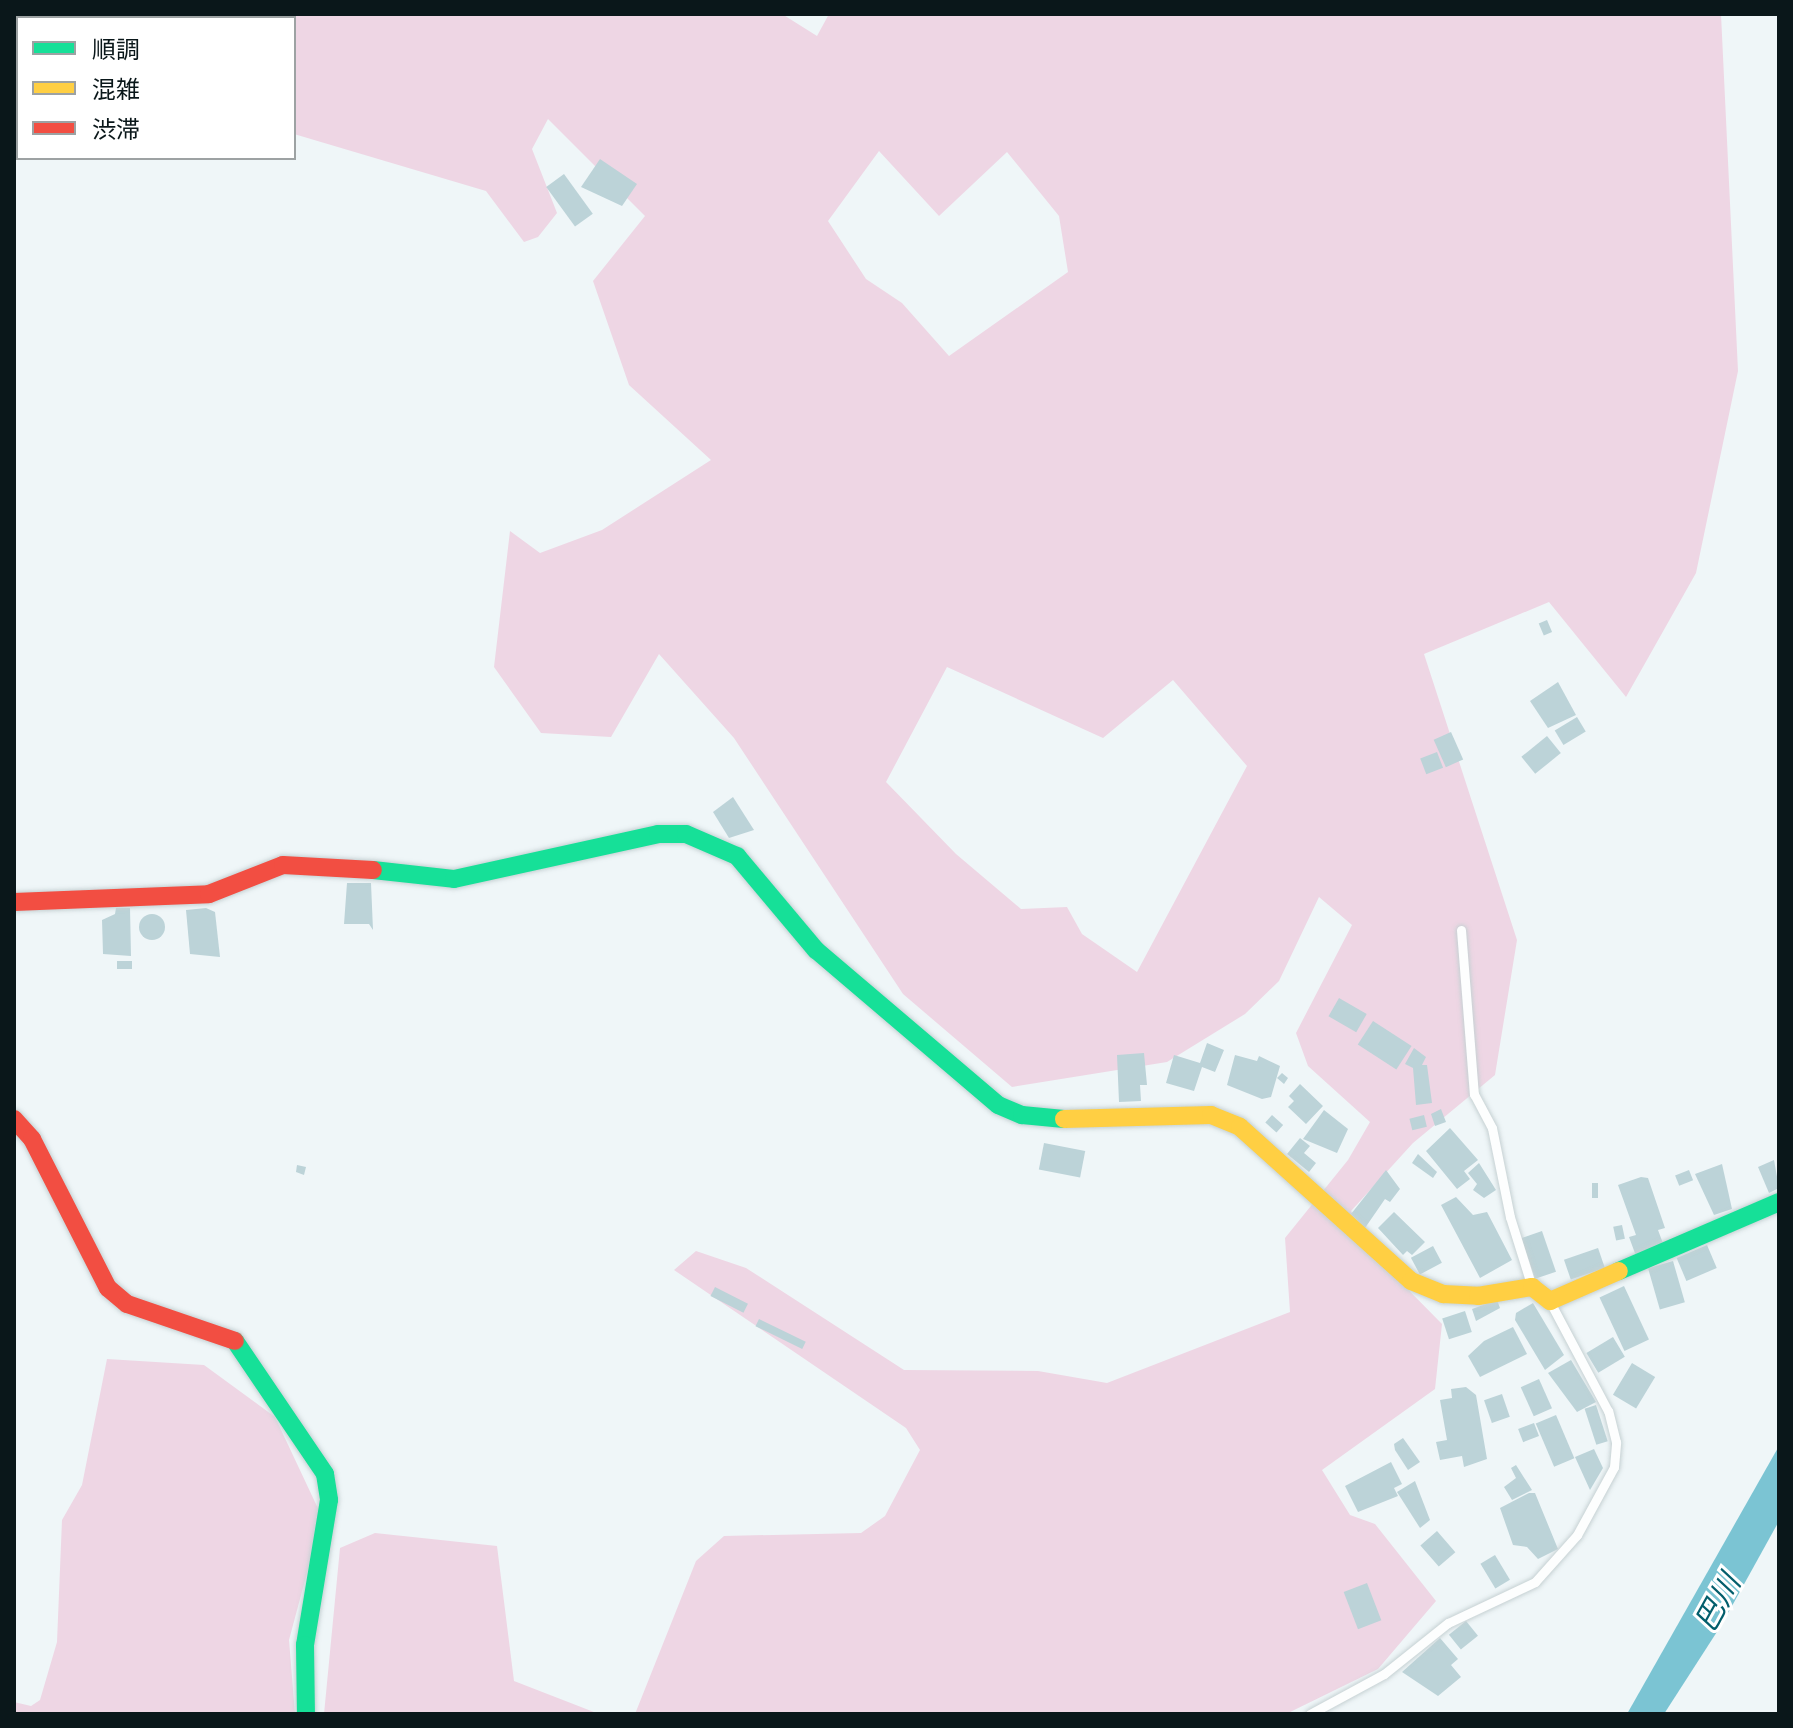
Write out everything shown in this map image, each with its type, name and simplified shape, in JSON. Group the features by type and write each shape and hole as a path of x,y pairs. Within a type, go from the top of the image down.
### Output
{"street":[{"path":"14,902 209,894 283,865 308,863 454,879 658,834 686,834 737,856 816,950 998,1105 1022,1115 1065,1119 1211,1115 1240,1127 1411,1281 1443,1294 1478,1296 1532,1287 1550,1301 1779,1202"},
{"path":"14,1119 32,1139 108,1288 127,1304 235,1341 325,1474 329,1500 305,1645 306,1714"}],"lane":[{"path":"1461,930 1474,1094 1492,1128 1510,1217 1532,1287"},
{"path":"1310,1714 1384,1674 1448,1623 1535,1582 1577,1535 1614,1467 1616,1442 1608,1411 1550,1301"}],"shaded area":[{"path":"222,14 782,14 817,36 829,14 1721,14 1738,371 1696,573 1626,697 1549,602 1424,654 1517,940 1495,1075 1413,1143 1351,1211 1371,1252 1442,1324 1435,1389 1322,1470 1350,1515 1375,1524 1436,1601 1378,1669 1286,1714 635,1714 696,1561 724,1536 861,1533 885,1516 920,1450 906,1428 674,1270 696,1251 746,1268 904,1370 1038,1371 1107,1383 1290,1312 1285,1238 1348,1160 1370,1122 1308,1066 1296,1033 1352,925 1319,897 1279,981 1245,1014 1167,1062 1012,1087 903,994 734,738 659,654 611,737 541,733 494,667 510,531 540,553 602,530 711,460 629,385 593,281 645,216 548,119 532,149 557,213 538,237 524,242 486,191 296,135 296,16","holes":["879,151 939,216 1007,152 1059,216 1068,272 949,356 902,303 866,279 828,221","947,667 1103,738 1173,680 1247,766 1137,972 1082,934 1067,907 1021,909 956,854 886,782"]},
{"path":"107,1359 204,1365 275,1417 322,1517 289,1640 295,1714 14,1714 14,1702 31,1706 40,1700 57,1642 62,1520 82,1485"},
{"path":"375,1533 497,1546 514,1681 599,1714 324,1714 340,1548"}],"water":[{"name":"巴川","path":"1779,1446 1779,1521 1722,1624 1664,1714 1627,1714"}],"building":[{"path":"600,159 637,184 622,206 581,187"},
{"path":"564,174 593,214 575,227 546,187"},
{"path":"1547,620 1552,632 1544,635 1539,624"},
{"path":"1558,682 1576,715 1548,728 1530,701"},
{"path":"1577,717 1586,732 1563,745 1555,730"},
{"path":"1451,732 1463,759 1446,767 1434,740"},
{"path":"1547,736 1561,753 1535,774 1521,757"},
{"path":"1437,752 1443,768 1426,774 1420,758"},
{"path":"733,797 754,830 729,838 713,812"},
{"path":"347,883 371,883 373,930 369,924 344,924"},
{"path":"116,908 130,908 131,956 103,954 102,920 115,914"},
{"path":"206,908 215,912 220,957 190,954 186,910"},
{"path":"152,914 161,918 165,927 161,936 152,940 143,936 139,927 143,918"},
{"path":"117,961 132,961 132,969 117,969"},
{"path":"1339,998 1367,1014 1356,1032 1328,1016"},
{"path":"1373,1021 1412,1046 1396,1070 1358,1044"},
{"path":"1207,1043 1224,1050 1215,1072 1202,1067 1194,1091 1166,1083 1174,1055 1200,1063"},
{"path":"1414,1048 1426,1057 1422,1065 1427,1065 1432,1103 1416,1105 1413,1068 1405,1064"},
{"path":"1144,1053 1147,1085 1140,1085 1141,1101 1119,1102 1117,1055"},
{"path":"1235,1055 1257,1061 1259,1056 1280,1066 1271,1097 1262,1099 1227,1085"},
{"path":"1282,1073 1288,1078 1284,1084 1277,1078"},
{"path":"1300,1084 1323,1106 1306,1124 1288,1107 1294,1101 1289,1096"},
{"path":"1441,1109 1446,1122 1435,1126 1431,1114"},
{"path":"1324,1110 1348,1129 1337,1153 1303,1139"},
{"path":"1272,1115 1283,1125 1276,1132 1265,1122"},
{"path":"1424,1115 1427,1127 1412,1130 1409,1119"},
{"path":"1450,1128 1478,1160 1464,1171 1470,1179 1457,1189 1426,1151"},
{"path":"1300,1138 1310,1146 1304,1153 1316,1163 1309,1172 1287,1154"},
{"path":"1044,1143 1085,1151 1080,1178 1039,1170"},
{"path":"1418,1154 1437,1172 1433,1178 1412,1163"},
{"path":"1774,1160 1779,1188 1769,1193 1758,1167"},
{"path":"1479,1163 1496,1190 1484,1198 1473,1190 1477,1184 1468,1173"},
{"path":"1722,1164 1732,1209 1714,1215 1695,1174"},
{"path":"297,1165 306,1167 304,1175 296,1172"},
{"path":"1386,1170 1400,1189 1390,1202 1385,1199 1365,1228 1351,1214"},
{"path":"1689,1170 1693,1180 1679,1186 1675,1176"},
{"path":"1641,1177 1648,1178 1665,1228 1658,1230 1664,1246 1636,1256 1629,1237 1636,1235 1618,1185"},
{"path":"1592,1183 1598,1183 1598,1198 1592,1198"},
{"path":"1456,1197 1473,1215 1487,1212 1512,1260 1480,1278 1441,1205"},
{"path":"1394,1212 1425,1242 1412,1255 1407,1251 1403,1255 1378,1228"},
{"path":"1622,1225 1625,1239 1616,1241 1613,1227"},
{"path":"1542,1231 1556,1272 1535,1279 1521,1238"},
{"path":"1707,1245 1717,1268 1686,1281 1677,1258"},
{"path":"1433,1246 1442,1263 1420,1275 1411,1258"},
{"path":"1598,1248 1605,1268 1571,1280 1564,1260"},
{"path":"1673,1261 1685,1302 1660,1310 1648,1268"},
{"path":"1624,1286 1649,1339 1624,1351 1600,1297"},
{"path":"715,1287 748,1304 743,1313 710,1296"},
{"path":"1497,1300 1500,1308 1476,1321 1472,1309"},
{"path":"1533,1303 1564,1355 1545,1370 1515,1320 1516,1313"},
{"path":"1465,1311 1472,1332 1449,1339 1442,1318"},
{"path":"759,1319 806,1342 802,1349 755,1326"},
{"path":"1513,1327 1527,1354 1480,1377 1468,1356 1484,1341"},
{"path":"1613,1337 1625,1357 1598,1373 1586,1353"},
{"path":"1571,1360 1596,1402 1577,1412 1548,1373"},
{"path":"1632,1363 1655,1377 1636,1409 1613,1395"},
{"path":"1539,1379 1552,1408 1534,1416 1521,1387"},
{"path":"1466,1387 1476,1395 1487,1459 1464,1467 1462,1456 1440,1460 1436,1442 1447,1440 1440,1400 1452,1398 1451,1389"},
{"path":"1502,1394 1510,1417 1492,1423 1484,1400"},
{"path":"1596,1405 1608,1441 1596,1445 1585,1409"},
{"path":"1556,1415 1574,1458 1554,1467 1536,1424"},
{"path":"1534,1423 1539,1436 1523,1442 1518,1429"},
{"path":"1403,1438 1420,1462 1408,1470 1394,1444"},
{"path":"1594,1449 1603,1468 1590,1490 1575,1457"},
{"path":"1391,1462 1402,1484 1394,1488 1398,1496 1358,1512 1345,1486"},
{"path":"1516,1465 1532,1490 1512,1500 1504,1487 1516,1478 1511,1468"},
{"path":"1415,1481 1430,1520 1420,1528 1397,1492"},
{"path":"1535,1493 1558,1549 1538,1559 1527,1547 1513,1545 1500,1508"},
{"path":"1437,1531 1455,1552 1439,1567 1420,1545"},
{"path":"1495,1555 1510,1580 1495,1589 1480,1564"},
{"path":"1367,1583 1381,1620 1358,1629 1344,1592"},
{"path":"1466,1621 1478,1636 1461,1650 1449,1635"},
{"path":"1440,1638 1458,1659 1451,1665 1461,1677 1438,1696 1402,1672"}],"traffic: fast":[{"path":"373,870 454,879 658,834 686,834 737,856 816,950 998,1105 1022,1115 1064,1119"},
{"path":"1619,1271 1779,1202"},
{"path":"235,1341 325,1474 329,1500 305,1645 306,1714"}],"traffic: slow":[{"path":"1064,1119 1211,1115 1240,1127 1411,1281 1443,1294 1478,1296 1532,1287 1550,1301 1619,1271"}],"traffic: jam":[{"path":"14,902 209,894 283,865 373,870"},
{"path":"14,1119 32,1139 108,1288 127,1304 235,1341"}]}
